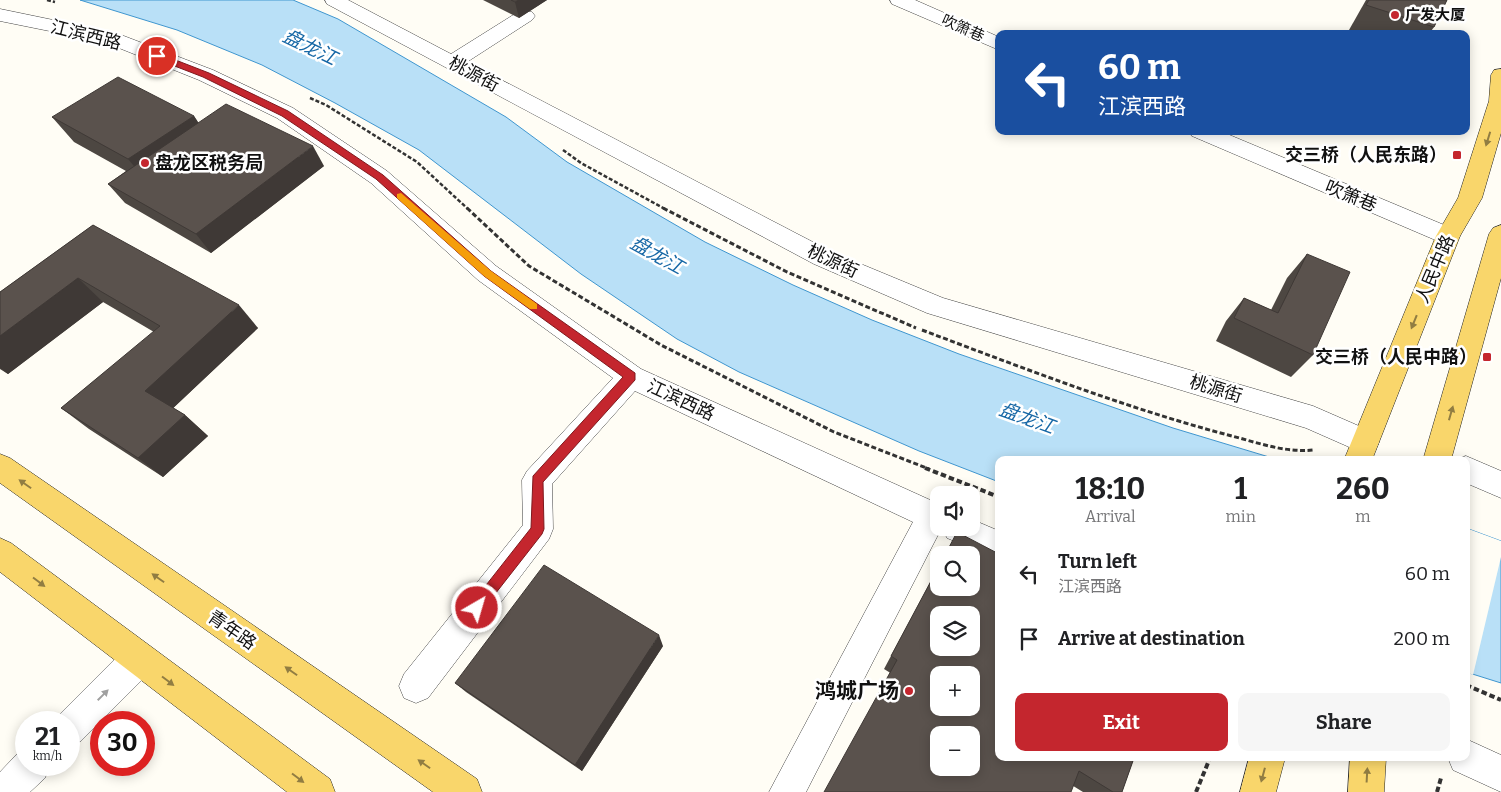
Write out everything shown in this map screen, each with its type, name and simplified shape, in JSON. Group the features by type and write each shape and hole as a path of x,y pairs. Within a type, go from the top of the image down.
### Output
{"main road":[{"name":"人民中路","path":"1362,451 1448,236 1470,198 1500,101 1501,75"},
{"path":"1442,456 1501,234"},
{"name":"青年路","path":"0,467 464,792"},
{"path":"0,553 318,792"},
{"path":"1258,792 1266,761"},
{"path":"1366,792 1368,761"}],"street":[{"name":"桃源街","path":"334,0 823,258 936,306 1313,418 1362,451"},
{"name":"吹箫巷","path":"899,0 995,42"},
{"name":"江滨西路","path":"0,15 109,37 206,75 285,114 379,177 487,273 631,377 930,515"},
{"path":"452,62 524,16"},
{"name":"吹箫巷","path":"1209,135 1448,236"},
{"path":"416,686 538,529 537,480 631,377"},
{"path":"1470,471 1501,486"},
{"path":"787,792 934,536"},
{"name":"江滨西路","path":"977,536 995,544"},
{"path":"80,718 139,659"},
{"path":"1470,760 1501,774"},
{"path":"5,792 21,776"}],"path":[{"path":"47,0 56,3"},
{"path":"308,98 326,105 417,162 529,266 661,345 834,432 995,495"},
{"path":"1470,687 1501,700"},
{"path":"1196,792 1209,761"}],"water":[{"name":"盘龙江","path":"80,0 293,0 338,19 506,117 567,162 705,242 793,285 872,320 959,354 1173,428 1266,456 995,456 995,480 919,451 739,372 677,339 581,274 419,150 262,65 177,30"},
{"path":"1470,529 1501,541 1501,683 1470,673"}],"pier":[{"path":"1470,529 1501,541 1501,557 1473,675 1470,674"}],"building":[{"path":"1369,0 1447,0 1434,27 1366,5"},
{"path":"118,77 194,116 128,159 52,117"},
{"path":"226,104 313,146 196,234 108,184"},
{"path":"93,225 239,305 145,391 185,415 138,458 61,408 160,326 78,278 0,336 0,292"},
{"path":"1307,254 1350,272 1313,355 1234,318 1244,298 1278,313"},
{"name":"鸿城广场","path":"955,536 965,536 995,552 995,761 1133,761 1122,792 1113,792 1079,771 1071,792 824,792 897,660 891,656 930,583 930,596 980,596 980,546 950,546"},
{"path":"544,565 659,635 575,765 455,683"}],"slow traffic":[{"path":"401,196 487,273 533,306"}],"place":[{"name":"广发大厦","path":"1395,15"},
{"name":"交三桥（人民东路）","path":"1457,155"},
{"name":"盘龙区税务局","path":"145,163"},
{"name":"交三桥（人民中路）","path":"1487,357"},
{"name":"鸿城广场","path":"909,691"}],"route":[{"path":"157,56 206,75 285,114 379,177 487,273 631,377 537,480 538,529 477,608"}]}
